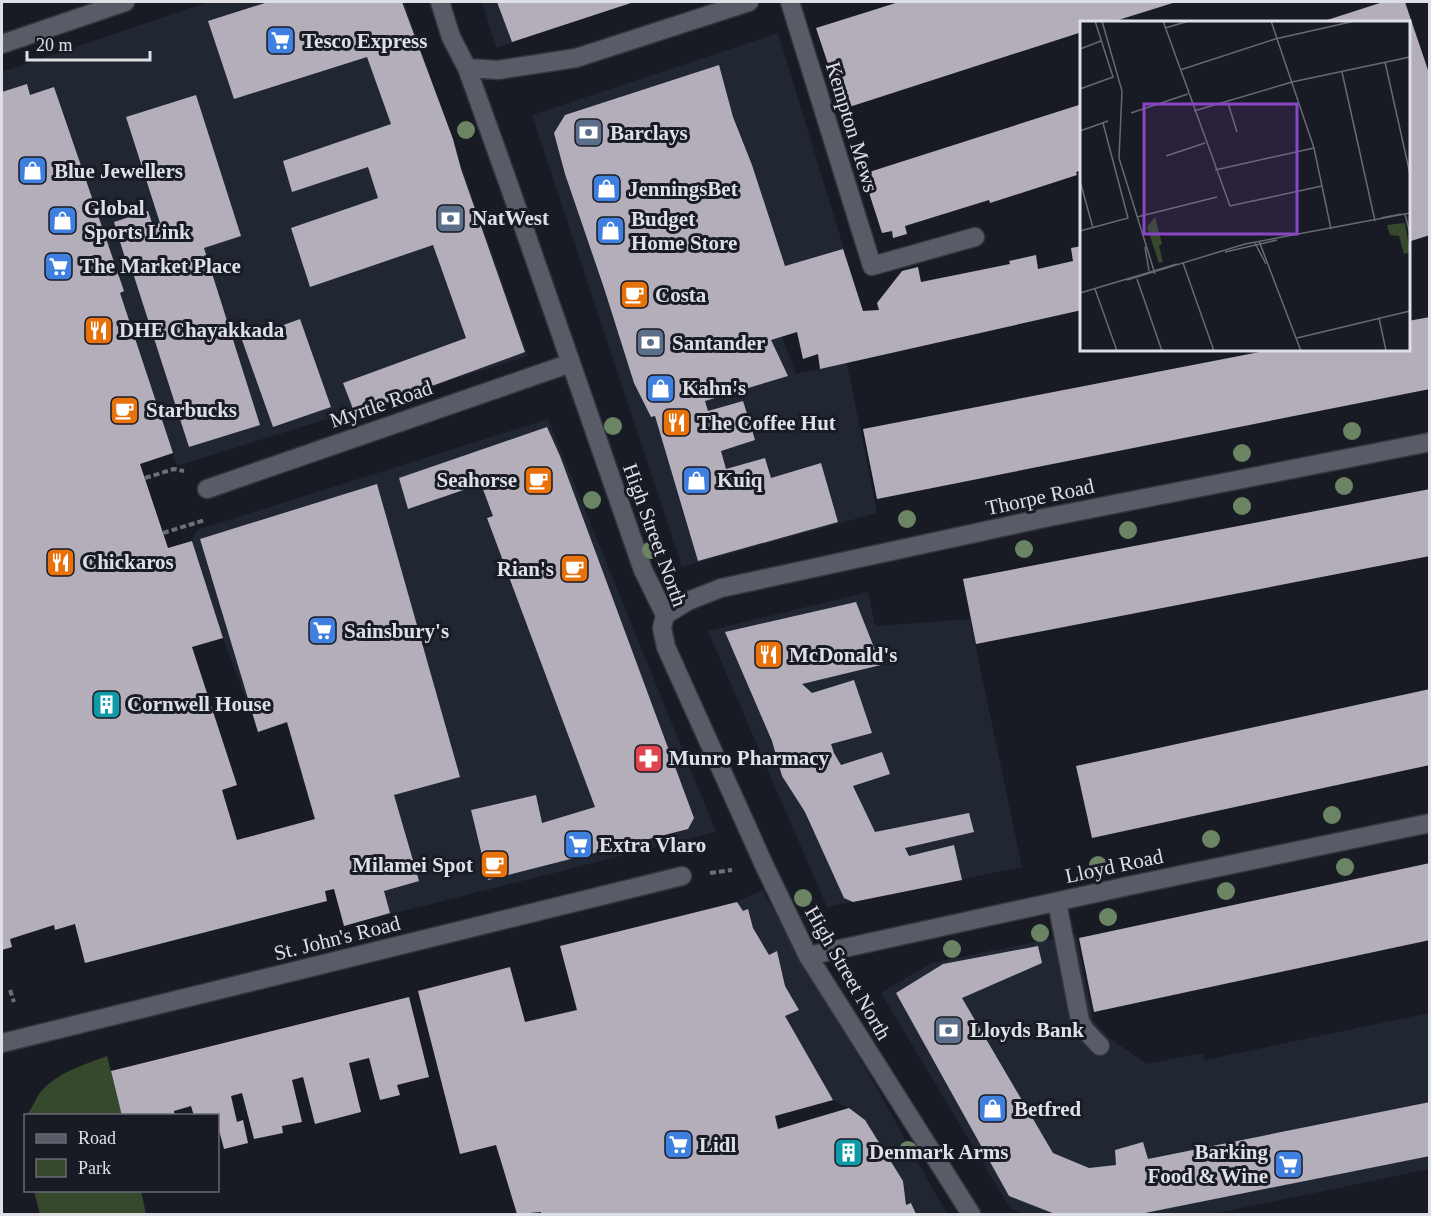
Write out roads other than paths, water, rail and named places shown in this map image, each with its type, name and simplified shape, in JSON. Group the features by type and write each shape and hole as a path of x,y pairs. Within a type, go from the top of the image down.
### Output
{"street":[{"path":"2,44 125,2"},
{"name":"High Street North","path":"440,2 451,37 467,68 643,570 665,615 662,628 666,647 765,867 808,956 971,1215"},
{"path":"467,68 498,70 576,57 749,2"},
{"name":"Kempton Mews","path":"790,2 872,266 975,237"},
{"name":"Myrtle Road","path":"207,489 571,363"},
{"name":"Thorpe Road","path":"665,615 688,601 721,588 1049,517 1430,442"},
{"name":"Lloyd Road","path":"808,956 1430,823"},
{"name":"St. John's Road","path":"2,1043 682,876"},
{"path":"1057,902 1080,1021 1100,1046"}],"place":[{"name":"Tesco Express","path":"281,41"},
{"name":"Barclays","path":"589,133"},
{"name":"Blue Jewellers","path":"33,171"},
{"name":"JenningsBet","path":"607,189"},
{"name":"NatWest","path":"451,218"},
{"name":"Global Sports Link","path":"63,220"},
{"name":"Budget Home Store","path":"610,231"},
{"name":"The Market Place","path":"59,266"},
{"name":"Costa","path":"634,295"},
{"name":"DHE Chayakkada","path":"98,330"},
{"name":"Santander","path":"651,343"},
{"name":"Kahn's","path":"661,388"},
{"name":"Starbucks","path":"125,410"},
{"name":"The Coffee Hut","path":"676,423"},
{"name":"Seahorse","path":"538,480"},
{"name":"Kuiq","path":"696,480"},
{"name":"Chickaros","path":"61,562"},
{"name":"Rian's","path":"575,569"},
{"name":"Sainsbury's","path":"323,631"},
{"name":"McDonald's","path":"768,655"},
{"name":"Cornwell House","path":"106,704"},
{"name":"Munro Pharmacy","path":"648,758"},
{"name":"Extra Vlaro","path":"578,845"},
{"name":"Milamei Spot","path":"494,865"},
{"name":"Lloyds Bank","path":"949,1030"},
{"name":"Betfred","path":"993,1109"},
{"name":"Lidl","path":"678,1145"},
{"name":"Denmark Arms","path":"848,1152"},
{"name":"Barking Food & Wine","path":"1289,1164"}]}
